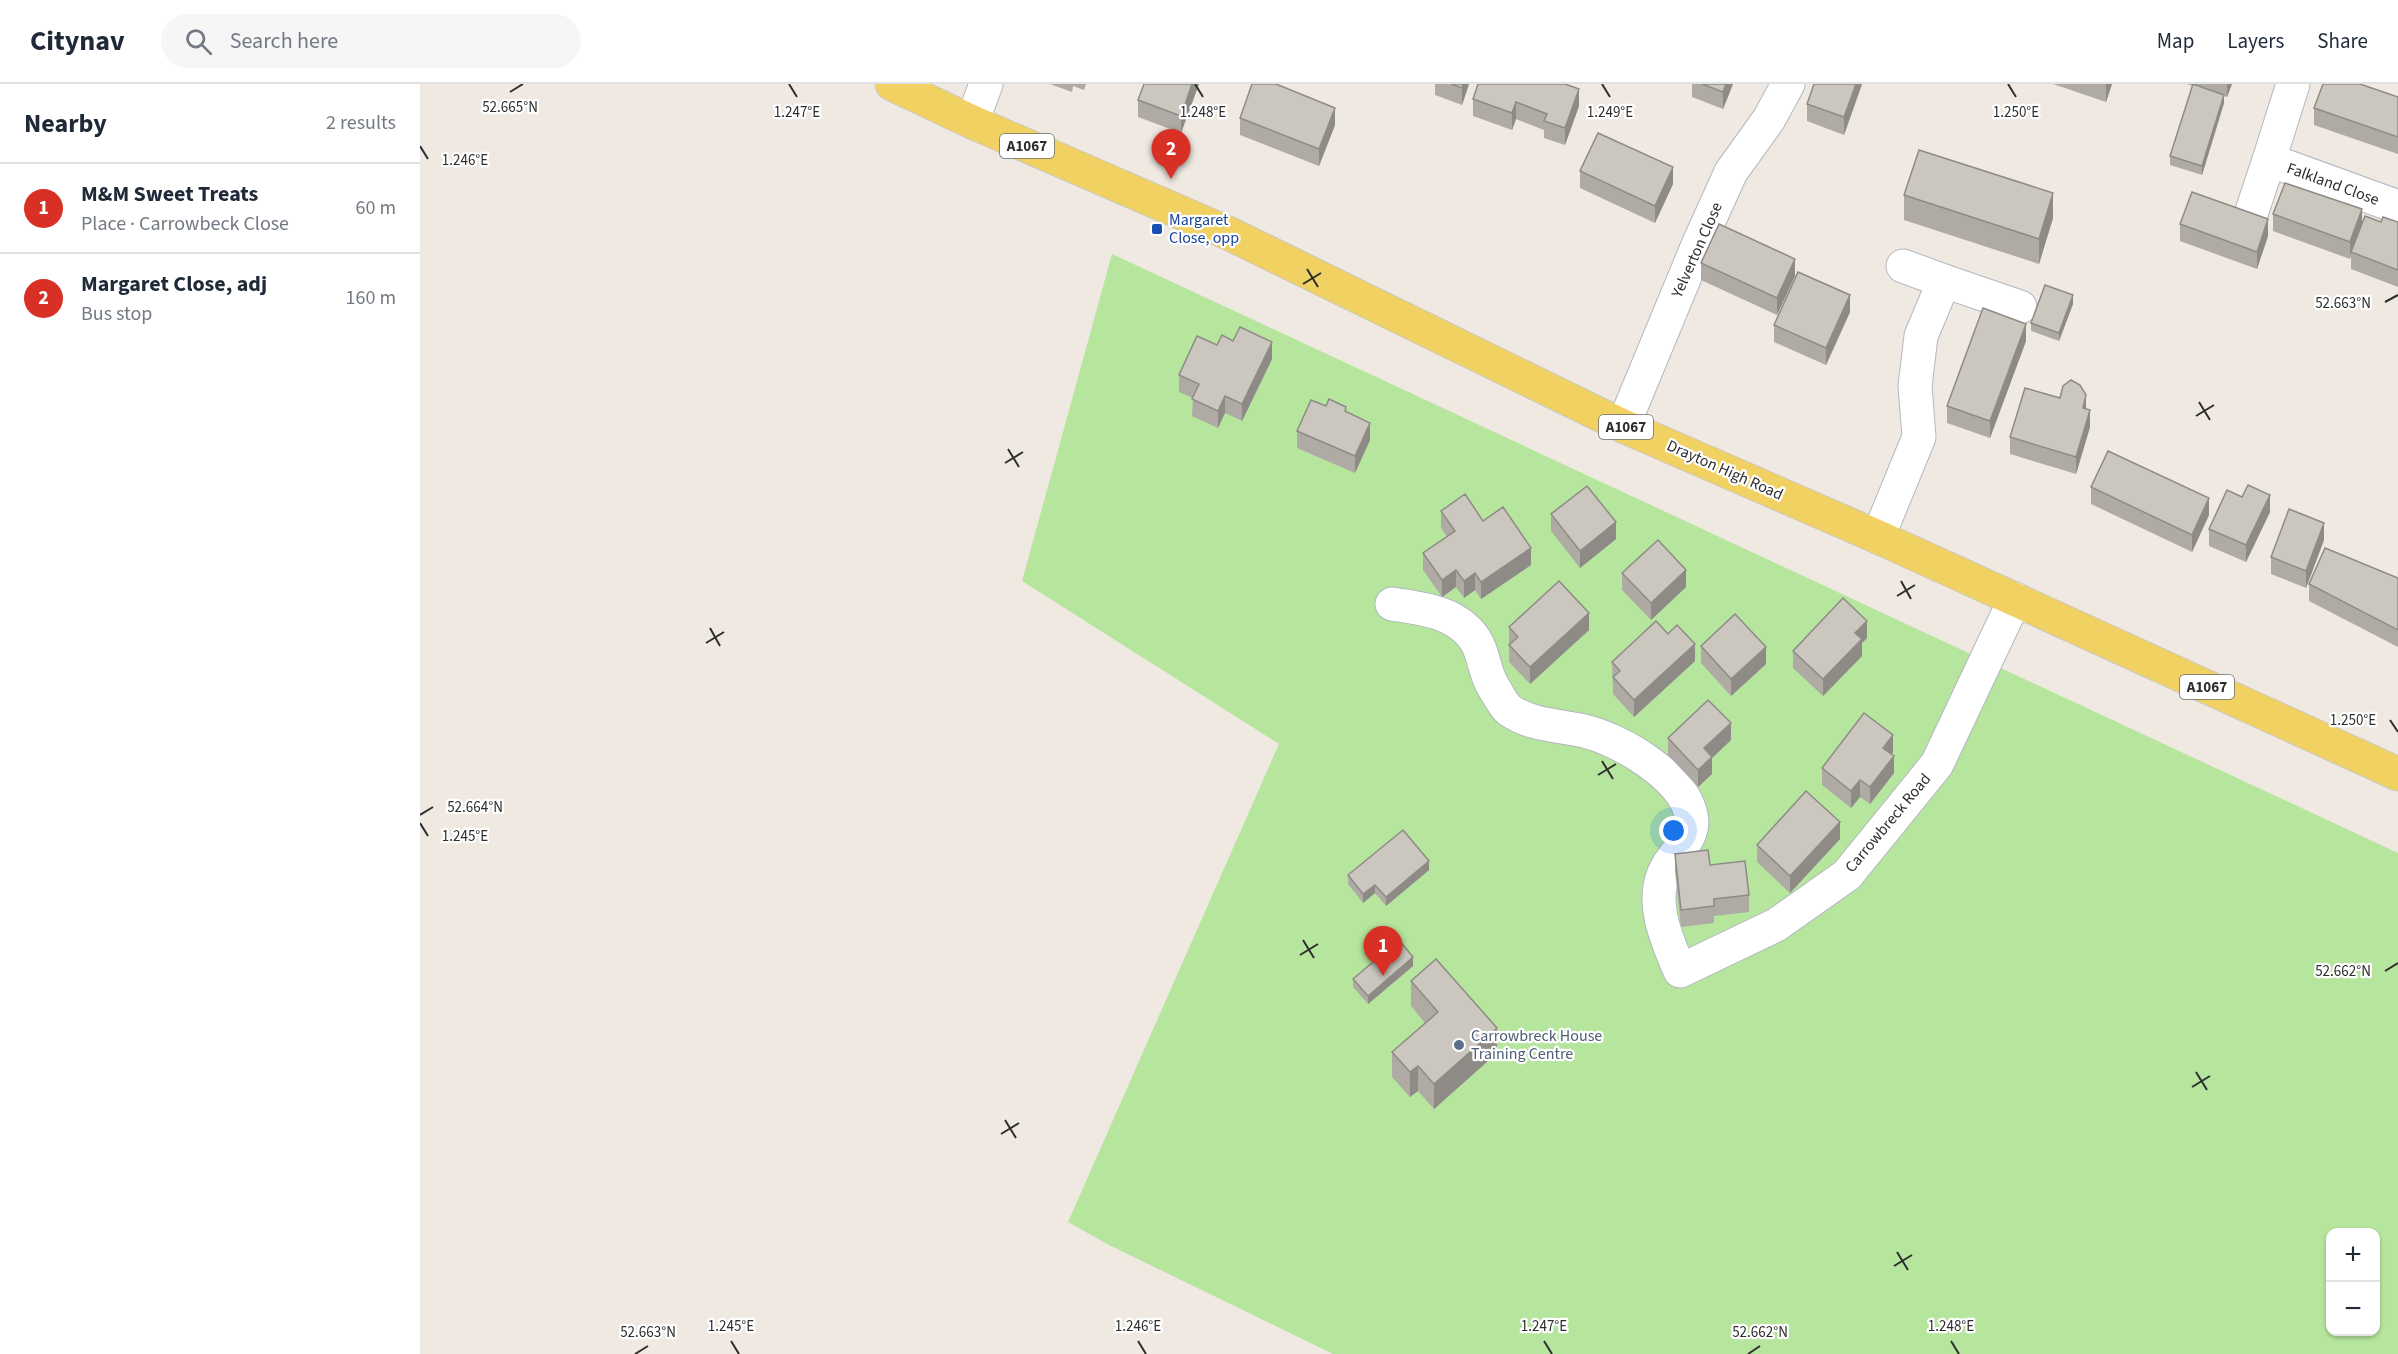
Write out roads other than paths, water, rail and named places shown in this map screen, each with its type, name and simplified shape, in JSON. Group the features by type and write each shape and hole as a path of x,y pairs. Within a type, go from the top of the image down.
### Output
{"main road":[{"name":"Drayton High Road","path":"892,84 972,122 1230,234 1623,426 1878,537 2398,774"}],"street":[{"path":"972,122 986,84"},
{"name":"Yelverton Close","path":"1623,426 1698,244 1731,172 1769,119 1788,84"},
{"name":"Falkland Close","path":"2249,220 2293,84"},
{"name":"Falkland Close","path":"2269,160 2398,207"},
{"path":"1903,266 2020,307"},
{"path":"1878,537 1919,437 1916,386 1920,336 1944,281"},
{"name":"Carrowbreck Road","path":"1392,604 1421,608 1455,619 1478,644 1487,677 1508,710 1543,725 1585,731 1648,760 1679,790 1691,815 1687,842 1666,868 1658,904 1665,937 1680,971 1776,925 1847,874 1937,764 2015,599"}],"place":[{"name":"Margaret Close, adj","path":"1171,179"},
{"name":"Margaret Close, opp","path":"1157,229"},
{"name":"M&M Sweet Treats","path":"1383,976"},
{"name":"Carrowbreck House Training Centre","path":"1459,1045"}]}
